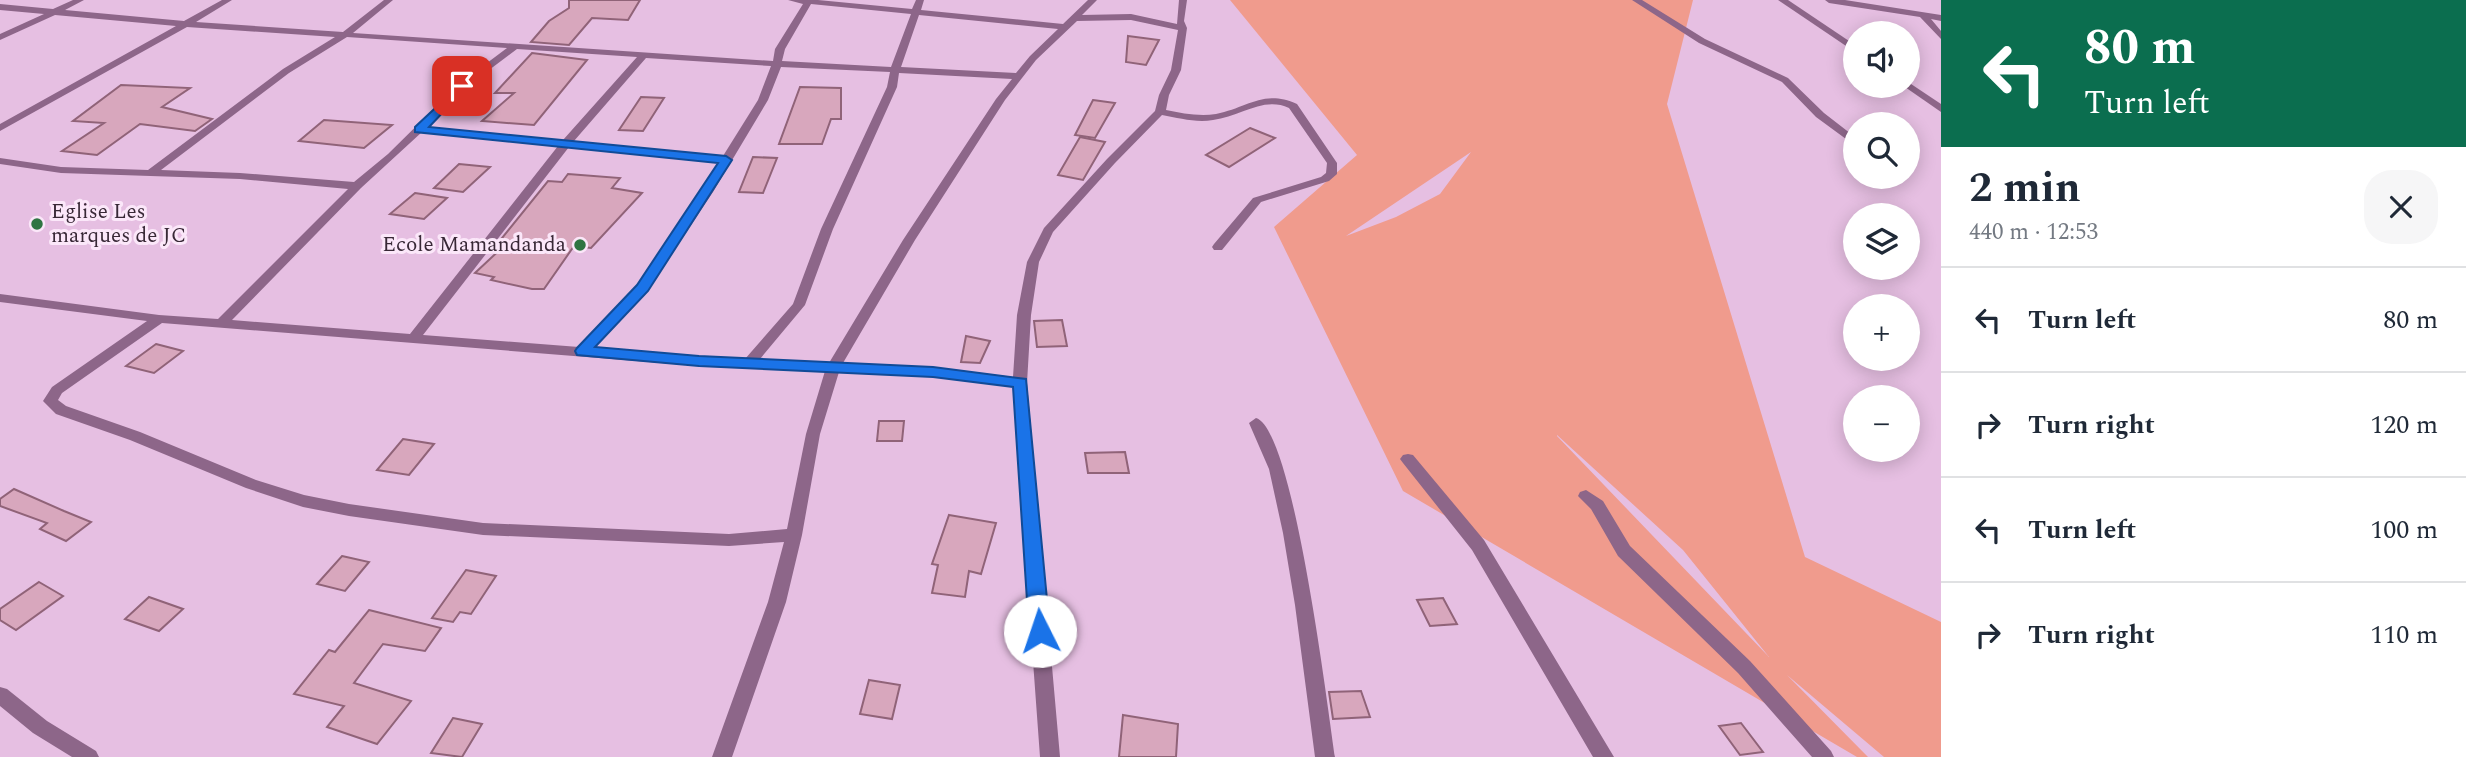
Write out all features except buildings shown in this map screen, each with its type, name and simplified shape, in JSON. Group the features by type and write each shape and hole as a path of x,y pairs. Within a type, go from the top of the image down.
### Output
{"street":[{"path":"0,37 80,0"},
{"path":"0,128 228,0"},
{"path":"149,174 286,71 346,34 389,0"},
{"path":"792,0 1072,22 1131,17 1183,28"},
{"path":"748,363 799,305 827,229 892,87 895,70 920,0"},
{"path":"722,757 777,602 794,535 813,434 833,368 909,240 1001,99 1033,58 1093,0"},
{"path":"1050,757 1020,383 1024,314 1033,262 1048,231 1160,112 1164,95 1176,70 1183,28 1180,22 1183,0"},
{"path":"1636,0 1702,41 1785,80 1814,109 1843,132"},
{"path":"1782,0 1843,41"},
{"path":"1833,0 1941,19"},
{"path":"583,351 643,288 726,160 763,100 780,49 809,1"},
{"path":"0,7 188,24 644,55 1019,76"},
{"path":"1924,16 1941,36"},
{"path":"223,322 357,186 420,129 462,86 517,45"},
{"path":"414,338 565,145 644,55"},
{"path":"1920,94 1941,109"},
{"path":"1160,112 1219,117 1263,100 1286,103 1293,106 1332,163 1331,174 1325,179 1257,200 1218,247"},
{"path":"420,129 726,160"},
{"path":"0,161 61,170 240,176 295,183 357,186"},
{"path":"0,298 159,319 748,363 933,372 1020,383"},
{"path":"159,319 57,390 50,401 61,411 135,436 251,484 303,500 349,510 483,530 729,540 794,535"},
{"path":"1256,423 1277,469 1291,533 1325,757"},
{"path":"1408,459 1478,545 1604,757"},
{"path":"1586,496 1597,505 1624,551 1744,667 1824,757"},
{"path":"0,695 40,727 89,757"}],"shaded area":[{"path":"1230,0 1693,0 1667,104 1805,557 1941,622 1941,757 1884,757 1787,675 1868,757 1857,757 1403,491 1274,227 1357,155","holes":["1471,152 1440,194 1396,217 1346,236","1557,436 1683,550 1769,657"]}],"place":[{"name":"Eglise Les marques de JC","path":"37,224"},
{"name":"Ecole Mamandanda","path":"580,245"}],"route":[{"path":"462,86 420,129 726,160 643,288 583,351 699,361 933,372 1020,383 1040,631"}]}
